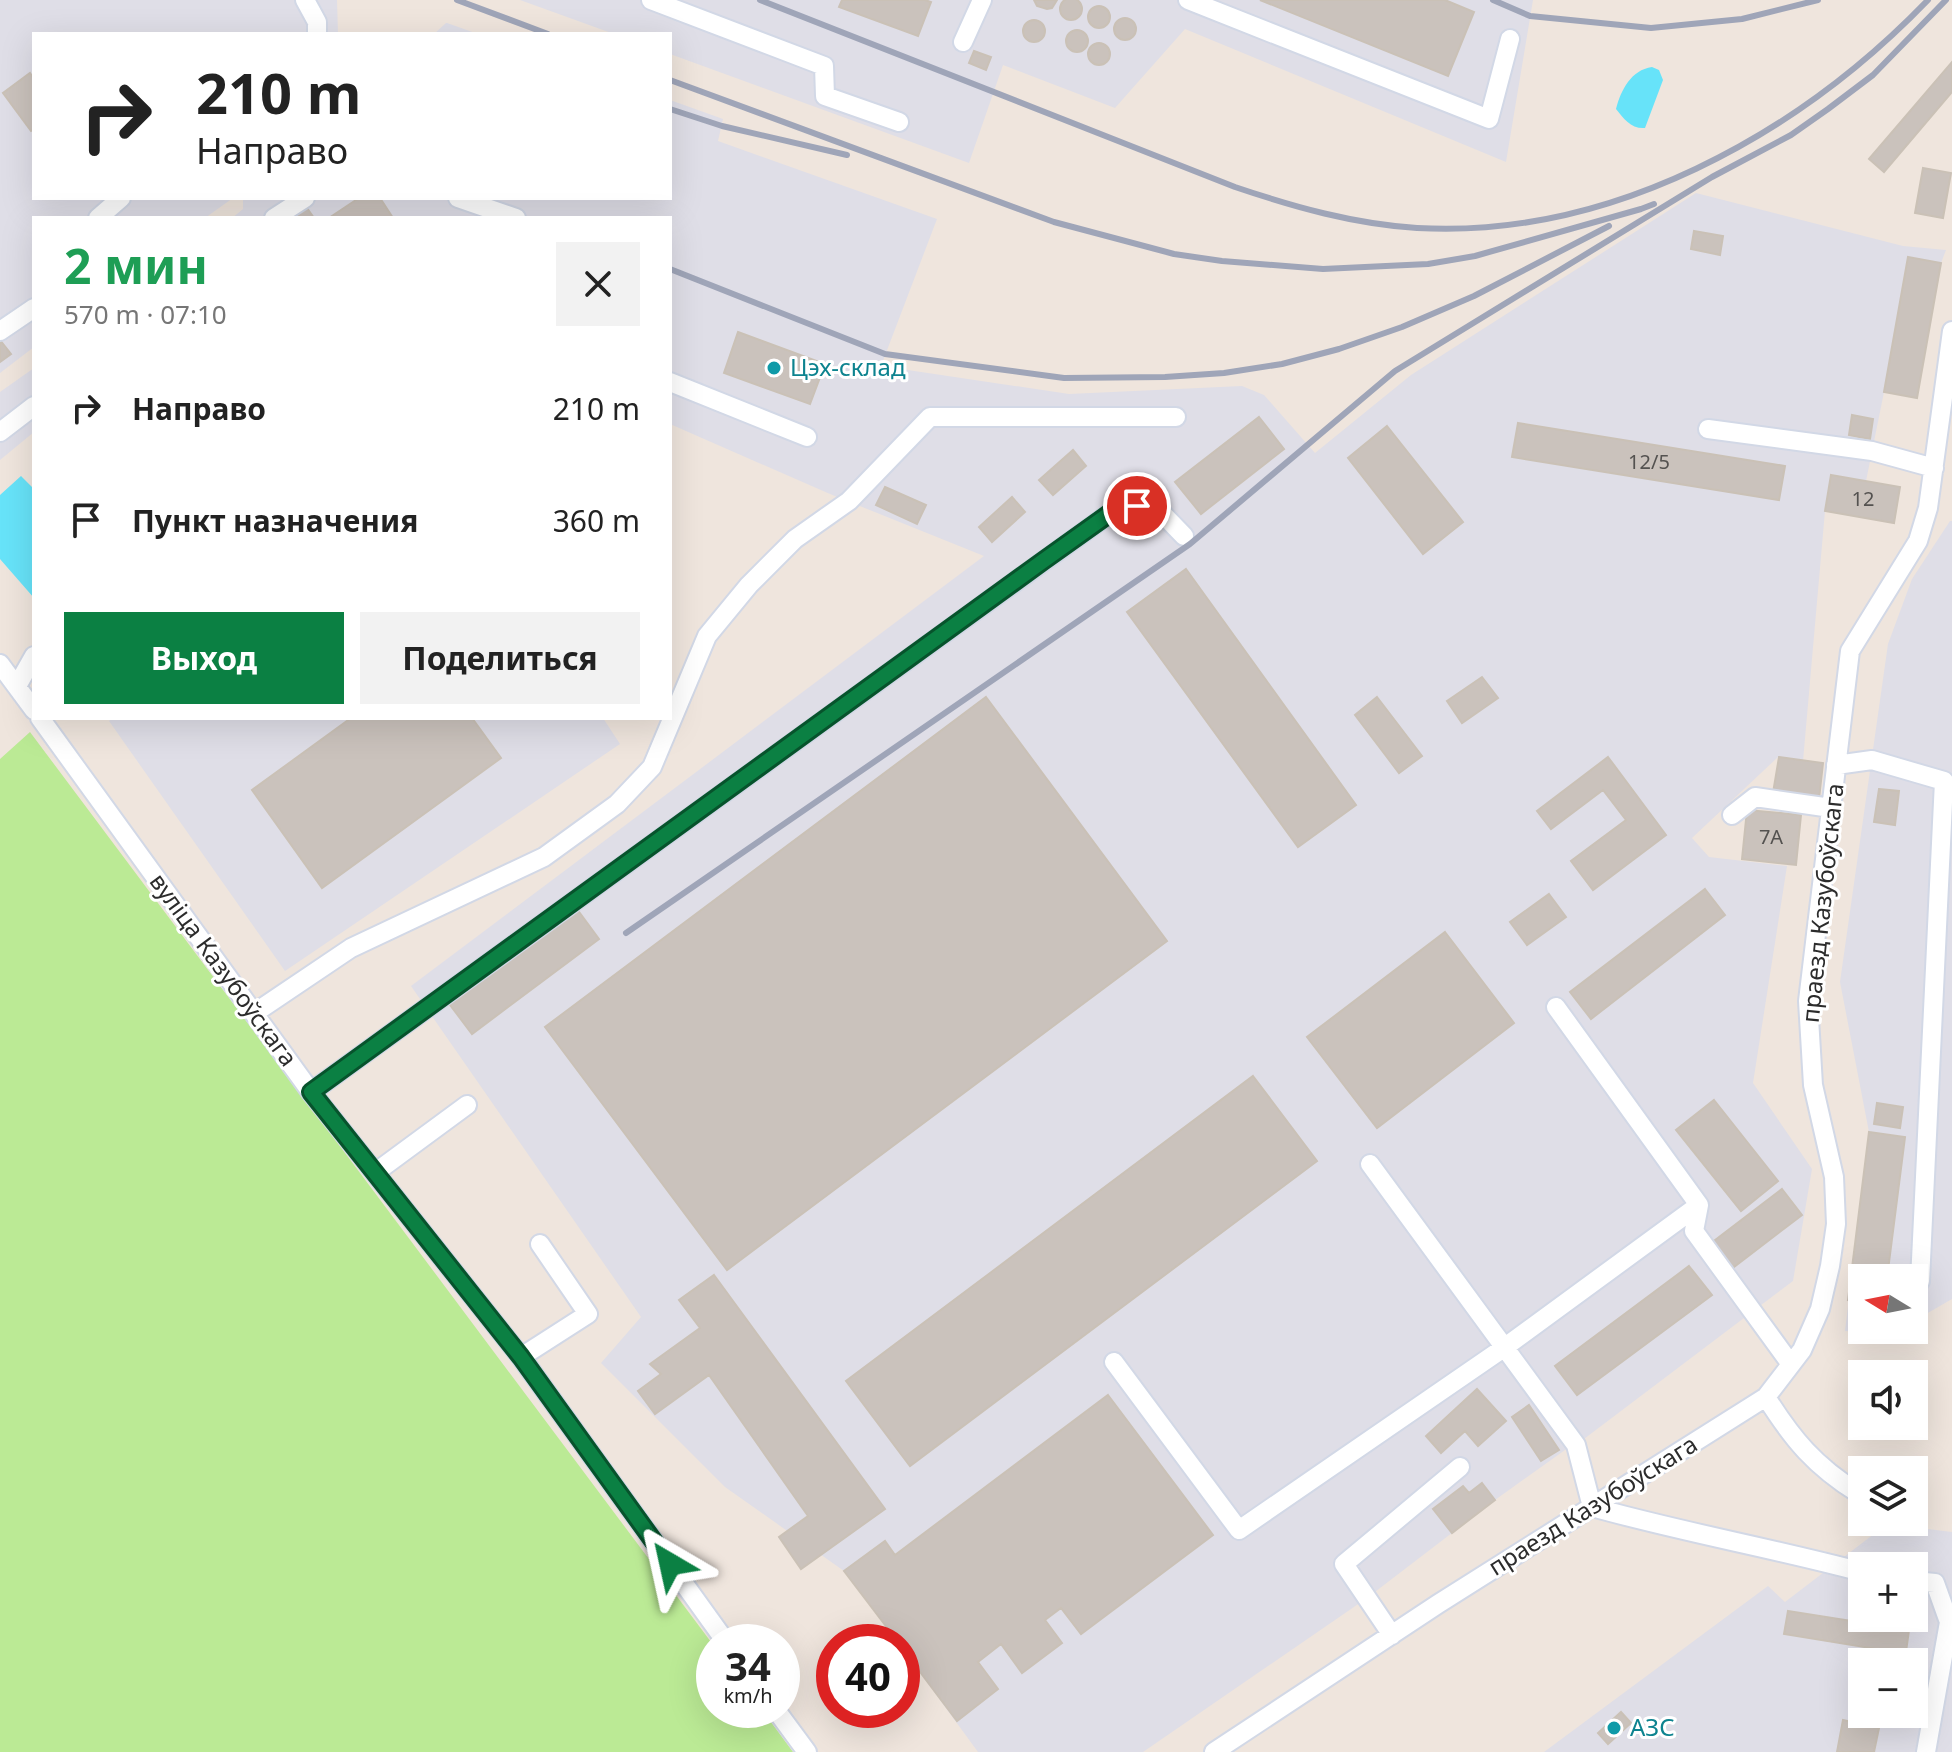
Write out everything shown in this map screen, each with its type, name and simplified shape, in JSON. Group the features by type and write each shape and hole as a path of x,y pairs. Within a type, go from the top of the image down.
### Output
{"street":[{"path":"305,0 317,22 317,32"},
{"path":"651,0 824,66 825,96 899,122"},
{"path":"963,42 982,0"},
{"path":"1188,0 1489,119 1510,39"},
{"path":"100,216 119,200"},
{"path":"277,216 302,200"},
{"path":"464,200 510,216"},
{"path":"0,331 32,309"},
{"name":"праезд Казубоўскага","path":"1214,1752 1766,1397 1802,1350 1820,1309 1836,1224 1834,1177 1813,1085 1808,1001 1850,651 1918,541 1928,508 1952,331"},
{"path":"672,383 807,437"},
{"path":"0,432 32,408"},
{"path":"672,719 707,636 749,585 795,539 849,501 930,417 1176,417"},
{"path":"1708,429 1872,451 1934,468"},
{"path":"311,1092 1120,506 1155,506 1184,536"},
{"path":"17,686 32,660"},
{"path":"0,664 32,707"},
{"name":"вуліца Казубоўскага","path":"41,720 311,1092 521,1357 713,1624"},
{"path":"256,1012 351,948 544,857 617,804 652,767 672,720"},
{"path":"1836,765 1872,760 1944,781 1921,1264"},
{"path":"1732,815 1755,797 1831,808"},
{"path":"1556,1007 1699,1205 1694,1231 1790,1363"},
{"path":"376,1172 467,1105"},
{"path":"1370,1164 1576,1445 1592,1507 1636,1520 1785,1551 1848,1568"},
{"path":"1114,1362 1239,1530 1505,1347 1699,1205"},
{"path":"521,1357 588,1314 540,1244"},
{"path":"1766,1397 1805,1453 1848,1485"},
{"path":"1392,1635 1344,1564 1460,1467"},
{"path":"1926,1752 1951,1623 1935,1583 1928,1582"},
{"path":"789,1728 807,1752"}],"shaded area":[{"path":"0,0 337,0 338,32 32,32 32,200 230,200 208,216 32,216 32,349 0,373"},
{"path":"520,0 1533,0 1506,162 1185,29 1115,108 1003,65 969,163 672,55 672,32 608,32"},
{"path":"447,23 472,32 436,32"},
{"path":"672,101 723,119 718,141 937,219 881,366 1069,394 1242,386 1264,395 1315,453 1411,375 1696,193 1903,246 1946,250 1941,263 1917,398 1884,392 1866,481 1900,487 1894,523 1825,511 1803,761 1778,757 1692,838 1709,857 1787,866 1753,1083 1812,1169 1793,1281 1367,1598 1143,1752 978,1752 920,1673 920,1624 884,1624 844,1571 725,1487 601,1363 641,1317 411,986 984,556 830,494 672,425 672,216 234,216 243,209 243,200 672,200"},
{"path":"32,369 32,434 0,460 0,392"},
{"path":"1952,521 1952,1299 1928,1313 1928,1264 1853,1264 1869,1132 1840,982 1888,644 1912,579"},
{"path":"604,720 620,744 285,971 109,721"},
{"path":"1928,1529 1952,1532 1952,1752 1544,1752 1768,1586 1785,1602 1848,1554 1848,1632 1928,1632 1928,1552 1850,1552 1871,1536 1928,1536"}],"green space":[{"path":"30,732 698,1624 696,1728 775,1728 793,1752 0,1752 0,759"}],"water":[{"path":"1652,67 1659,70 1663,80 1645,128 1636,127 1616,109 1628,82 1638,72"},
{"path":"21,476 32,487 32,596 0,559 0,495"}],"building":[{"path":"1075,-1 1081,5 1079,17 1071,20 1063,17 1060,9 1063,1"},
{"path":"842,0 931,2 918,36 839,7"},
{"path":"1034,0 1057,0 1052,8 1047,9 1037,6"},
{"path":"1260,0 1445,0 1474,12 1448,76"},
{"path":"1095,6 1103,6 1110,17 1103,28 1095,28 1088,21 1088,13"},
{"path":"1121,18 1129,18 1136,29 1129,40 1121,40 1114,33 1114,25"},
{"path":"1030,20 1038,20 1045,31 1038,42 1030,42 1023,35 1023,27"},
{"path":"1073,30 1081,30 1088,41 1081,52 1073,52 1066,45 1066,37"},
{"path":"1095,43 1103,43 1110,54 1103,65 1095,65 1088,58 1088,50"},
{"path":"974,51 991,57 986,70 969,63"},
{"path":"1952,62 1952,92 1884,172 1869,159"},
{"path":"30,73 32,130 31,131 3,93"},
{"path":"1923,168 1951,173 1943,218 1915,213"},
{"path":"356,200 381,200 392,216 332,216"},
{"path":"307,208 313,216 297,216"},
{"path":"1694,231 1723,236 1720,255 1691,249"},
{"path":"1908,257 1941,263 1917,398 1884,392"},
{"name":"Цэх-склад","path":"738,332 825,364 810,404 724,373"},
{"path":"0,340 11,354 0,362"},
{"path":"1852,415 1873,419 1870,439 1849,435"},
{"path":"1259,417 1284,449 1201,514 1175,482"},
{"path":"1518,423 1785,466 1779,500 1512,457"},
{"path":"1387,426 1463,522 1423,554 1348,458"},
{"path":"1073,450 1086,466 1053,495 1039,480"},
{"path":"1831,475 1900,487 1894,523 1825,511"},
{"path":"885,487 926,505 917,524 876,505"},
{"path":"1012,497 1025,512 992,542 979,527"},
{"path":"1186,569 1356,805 1298,847 1127,612"},
{"path":"1482,677 1498,698 1462,723 1447,701"},
{"path":"986,697 1167,941 727,1270 545,1027"},
{"path":"1377,697 1422,756 1399,773 1355,715"},
{"path":"348,720 473,720 501,758 322,888 252,790"},
{"path":"1608,757 1666,835 1593,890 1571,861 1626,820 1603,790 1551,829 1537,811"},
{"path":"1779,757 1823,763 1819,799 1773,793"},
{"path":"1879,789 1899,791 1895,825 1874,822"},
{"path":"1747,810 1801,815 1796,865 1742,859"},
{"path":"1705,889 1725,915 1591,1019 1570,992"},
{"path":"1549,894 1566,917 1527,945 1510,922"},
{"path":"574,905 599,939 472,1034 447,1001"},
{"path":"1445,932 1514,1023 1377,1128 1307,1037"},
{"path":"1253,1076 1317,1161 910,1466 846,1381"},
{"path":"1714,1100 1778,1181 1741,1211 1676,1130"},
{"path":"1877,1103 1903,1107 1900,1128 1874,1124"},
{"path":"1869,1132 1905,1137 1889,1264 1852,1264"},
{"path":"1782,1189 1802,1215 1730,1270 1710,1244"},
{"path":"1689,1266 1712,1295 1577,1395 1555,1366"},
{"path":"714,1275 885,1509 801,1569 779,1537 808,1516 709,1375 655,1414 638,1391 661,1374 650,1364 700,1328 679,1300"},
{"path":"1477,1389 1506,1421 1478,1446 1465,1431 1441,1453 1426,1436"},
{"path":"1108,1395 1213,1535 1081,1634 1061,1608 1045,1620 1062,1643 1022,1673 1001,1644 978,1662 998,1689 957,1721 920,1672 920,1624 884,1624 844,1571 885,1541 895,1555"},
{"path":"1529,1405 1559,1450 1541,1461 1512,1417"},
{"path":"1482,1483 1495,1500 1452,1533 1433,1509 1463,1486 1469,1493"},
{"path":"1788,1611 1848,1620 1848,1632 1909,1632 1907,1648 1870,1648 1784,1634"},
{"name":"АЗС","path":"1621,1712 1631,1723 1608,1744 1598,1733"},
{"path":"1843,1720 1848,1721 1848,1728 1879,1728 1874,1752 1837,1752"}],"railway":[{"path":"457,0 543,32"},
{"path":"760,0 1235,187 1324,214 1417,228 1489,227 1560,216 1629,196 1696,169 1760,134 1820,94 1877,49 1928,0"},
{"path":"1493,0 1530,16 1651,28 1742,19 1818,0"},
{"path":"626,933 1190,544 1395,371 1712,177 1791,135 1828,109 1873,75 1946,0"},
{"path":"672,81 1054,222 1174,254 1222,261 1323,269 1428,264 1475,256 1654,204"},
{"path":"672,110 722,126 847,155"},
{"path":"672,270 885,354 1064,378 1165,377 1224,373 1282,364 1339,349 1402,327 1474,296 1609,226"}],"place":[{"name":"Цэх-склад","path":"774,368"},
{"name":"АЗС","path":"1614,1728"}],"route":[{"path":"670,1564 521,1357 311,1092 966,615 1120,506 1137,506"}]}
